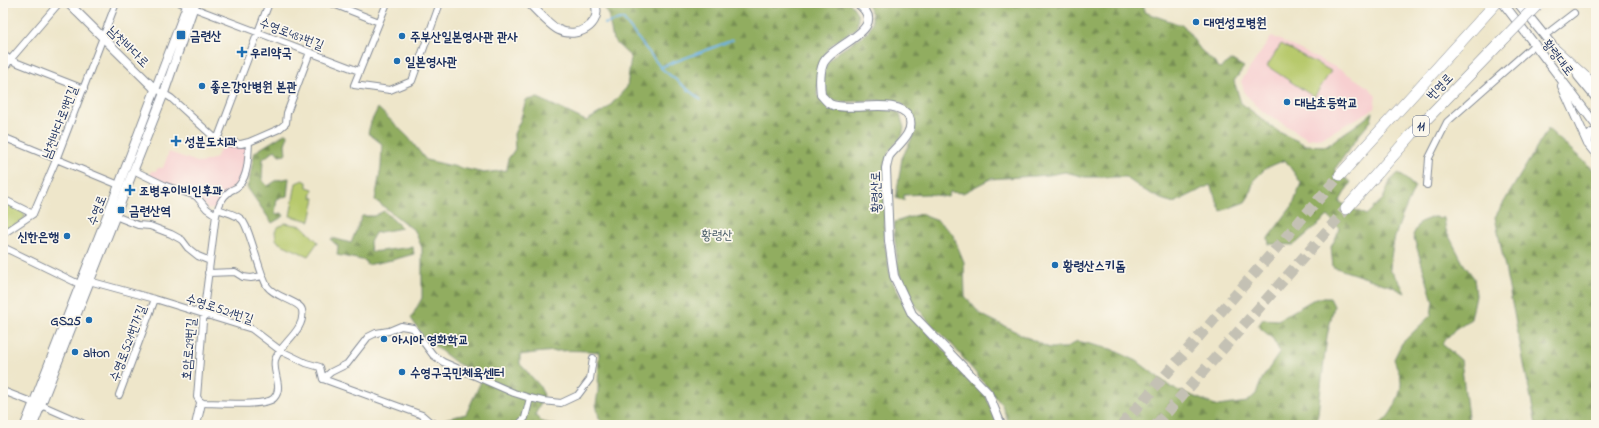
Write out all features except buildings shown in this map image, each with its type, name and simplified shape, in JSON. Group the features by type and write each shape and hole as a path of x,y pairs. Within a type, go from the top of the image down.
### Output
{"highway":[{"name":"번영로","path":"1340,176 1496,3"},
{"name":"번영로","path":"1346,209 1412,134 1538,4"},
{"path":"1556,51 1595,94"}],"main road":[{"name":"남천바다로","path":"68,3 160,91"},
{"path":"529,3 558,30 570,33 583,31 594,23 597,16 596,3"},
{"name":"황령산로","path":"857,3 864,8 868,19 866,28 860,34 833,52 823,64 820,79 821,95 830,104 844,106 894,107 906,113 910,119 908,132 888,158 886,168 888,241 894,276 912,314 988,393 1001,425"},
{"name":"황령대로","path":"1503,3 1596,125"},
{"name":"황령대로","path":"1518,3 1556,51"},
{"name":"수영로","path":"24,425 37,404 115,216 133,170 189,4"},
{"path":"1556,72 1588,144 1596,154"},
{"name":"수영로","path":"33,425 37,404 79,284 119,185 160,91"},
{"path":"1588,144 1589,136 1592,133 1596,133"},
{"path":"196,425 202,403"}],"street":[{"path":"3,71 10,60 59,3"},
{"name":"남천바다로9번길","path":"33,214 84,89 116,3"},
{"path":"217,140 270,3"},
{"path":"331,3 379,22"},
{"path":"387,3 354,85 390,90 412,81 440,3"},
{"name":"수영로487번길","path":"189,4 359,71"},
{"path":"1544,36 1574,13"},
{"path":"1427,185 1429,158 1447,122 1534,45"},
{"path":"160,91 217,140 241,144 249,142 278,129 286,123 287,113 310,52"},
{"path":"3,54 10,60 84,89"},
{"path":"3,138 119,185"},
{"name":"호암로29번길","path":"202,403 196,397 203,314 217,212 221,199 230,191 240,186 244,178 249,142"},
{"path":"133,170 166,186 196,196 207,209 241,219 247,228 251,244 268,287 282,298 299,306 302,310 301,322 275,360 278,388 274,398 258,404 202,403"},
{"path":"3,198 33,214 3,234"},
{"path":"115,216 138,225 150,226 171,234 182,240 188,248 198,256 210,261"},
{"path":"3,247 79,284"},
{"path":"208,273 235,272 243,277 251,278 263,276"},
{"name":"수영로521번길","path":"89,281 156,299 252,329 281,351 320,368 324,380"},
{"name":"수영로521번가길","path":"120,395 156,299"},
{"path":"439,425 430,422 422,414 324,380 331,372 347,364 368,337 376,333 389,331 401,326 413,328 432,355 443,362 514,392 543,401 561,403 578,395 590,379 593,358"},
{"path":"3,391 82,423"},
{"path":"518,425 525,418 530,398"}],"shaded area":[{"path":"1272,36 1343,71 1368,87 1376,95 1374,109 1323,137 1308,139 1262,111 1245,94 1241,81"},
{"path":"222,146 246,147 246,153 242,178 230,191 218,209 207,209 202,202 149,178 151,171 156,171 158,168 163,168 169,152 200,163 216,158"}],"green space":[{"name":"황령산","path":"602,3 850,3 858,15 856,29 835,43 824,55 817,95 828,108 850,111 877,109 896,111 900,114 904,128 902,136 888,152 884,239 891,279 909,313 985,394 998,425 604,425 599,418 596,404 598,392 599,352 570,351 520,355 520,364 539,385 544,395 535,415 542,422 556,425 444,425 445,419 466,414 484,375 458,364 424,338 411,318 422,298 422,248 415,231 375,200 381,167 382,144 368,133 371,122 378,108 408,137 426,160 484,173 507,170 508,159 515,149 514,134 520,121 526,100 538,98 586,121 608,108 627,87 631,57 613,40 608,14"},
{"path":"865,3 1144,3 1144,12 1184,26 1200,49 1220,68 1232,60 1244,67 1234,81 1241,103 1279,132 1306,145 1327,146 1373,112 1371,121 1334,170 1351,182 1339,202 1366,215 1383,199 1391,179 1399,173 1415,187 1398,227 1392,248 1391,258 1390,270 1399,281 1405,293 1393,287 1333,267 1331,247 1339,228 1328,216 1294,245 1269,244 1268,238 1293,205 1301,183 1285,160 1266,168 1254,180 1249,196 1245,202 1221,211 1210,185 1174,203 1161,199 1142,189 1125,177 1085,177 1065,172 1049,175 990,179 963,193 950,192 948,197 928,194 904,195 904,200 898,199 896,197 902,158 915,132 915,122 912,114 900,102 875,100 842,102 829,100 823,89 823,77 826,65 833,56 868,32 872,23 872,14"},
{"path":"1281,44 1331,71 1314,97 1267,66"},
{"path":"1548,129 1596,172 1596,425 1536,425 1495,217"},
{"path":"286,133 288,136 285,144 286,154 279,155 275,150 263,159 262,180 268,186 277,180 289,178 287,196 277,199 275,214 282,213 284,216 272,223 247,187 255,152"},
{"path":"303,180 307,182 307,187 313,189 311,197 315,198 310,221 290,216 296,183"},
{"path":"3,201 23,211 25,214 24,219 3,233"},
{"path":"384,211 402,228 375,233 370,242 371,252 413,247 414,254 367,265 366,261 337,255 338,246 331,240 332,238 351,243 362,216 374,216"},
{"path":"920,214 938,221 952,233 964,262 965,296 980,314 1049,348 1066,348 1077,341 1111,349 1137,361 1172,388 1218,406 1247,402 1256,394 1262,379 1280,352 1273,339 1258,326 1263,319 1278,320 1316,298 1330,298 1334,306 1327,336 1317,422 1322,425 1009,425 1002,405 954,347 929,322 905,292 898,268 894,232 895,222"},
{"path":"1433,217 1444,218 1446,230 1463,263 1474,278 1476,295 1471,319 1455,329 1442,344 1461,360 1469,425 1378,425 1391,413 1401,389 1401,380 1394,359 1402,343 1431,315 1433,301 1413,235 1420,222"},
{"path":"285,223 302,226 318,242 308,256 279,243 276,239 275,231 278,227"}],"waterway":[{"path":"604,24 623,19 661,68 701,100"},
{"path":"661,67 733,40"}],"tunnel":[{"path":"1122,425 1340,175"},
{"path":"1156,425 1346,209"}],"place":[{"name":"대연성모병원","path":"1196,22"},
{"name":"금련산","path":"181,35"},
{"name":"주부산일본영사관 관사","path":"402,36"},
{"name":"우리약국","path":"242,52"},
{"name":"일본영사관","path":"397,61"},
{"name":"좋은강안병원 본관","path":"202,86"},
{"name":"대남초등학교","path":"1287,102"},
{"name":"성분도치과","path":"176,141"},
{"name":"조병우이비인후과","path":"130,190"},
{"name":"금련산역","path":"121,210"},
{"name":"신한은행","path":"67,236"},
{"name":"황령산스키돔","path":"1055,265"},
{"name":"GS25","path":"89,320"},
{"name":"아시아 영화학교","path":"384,339"},
{"name":"alton","path":"75,352"},
{"name":"수영구국민체육센터","path":"402,372"}]}
